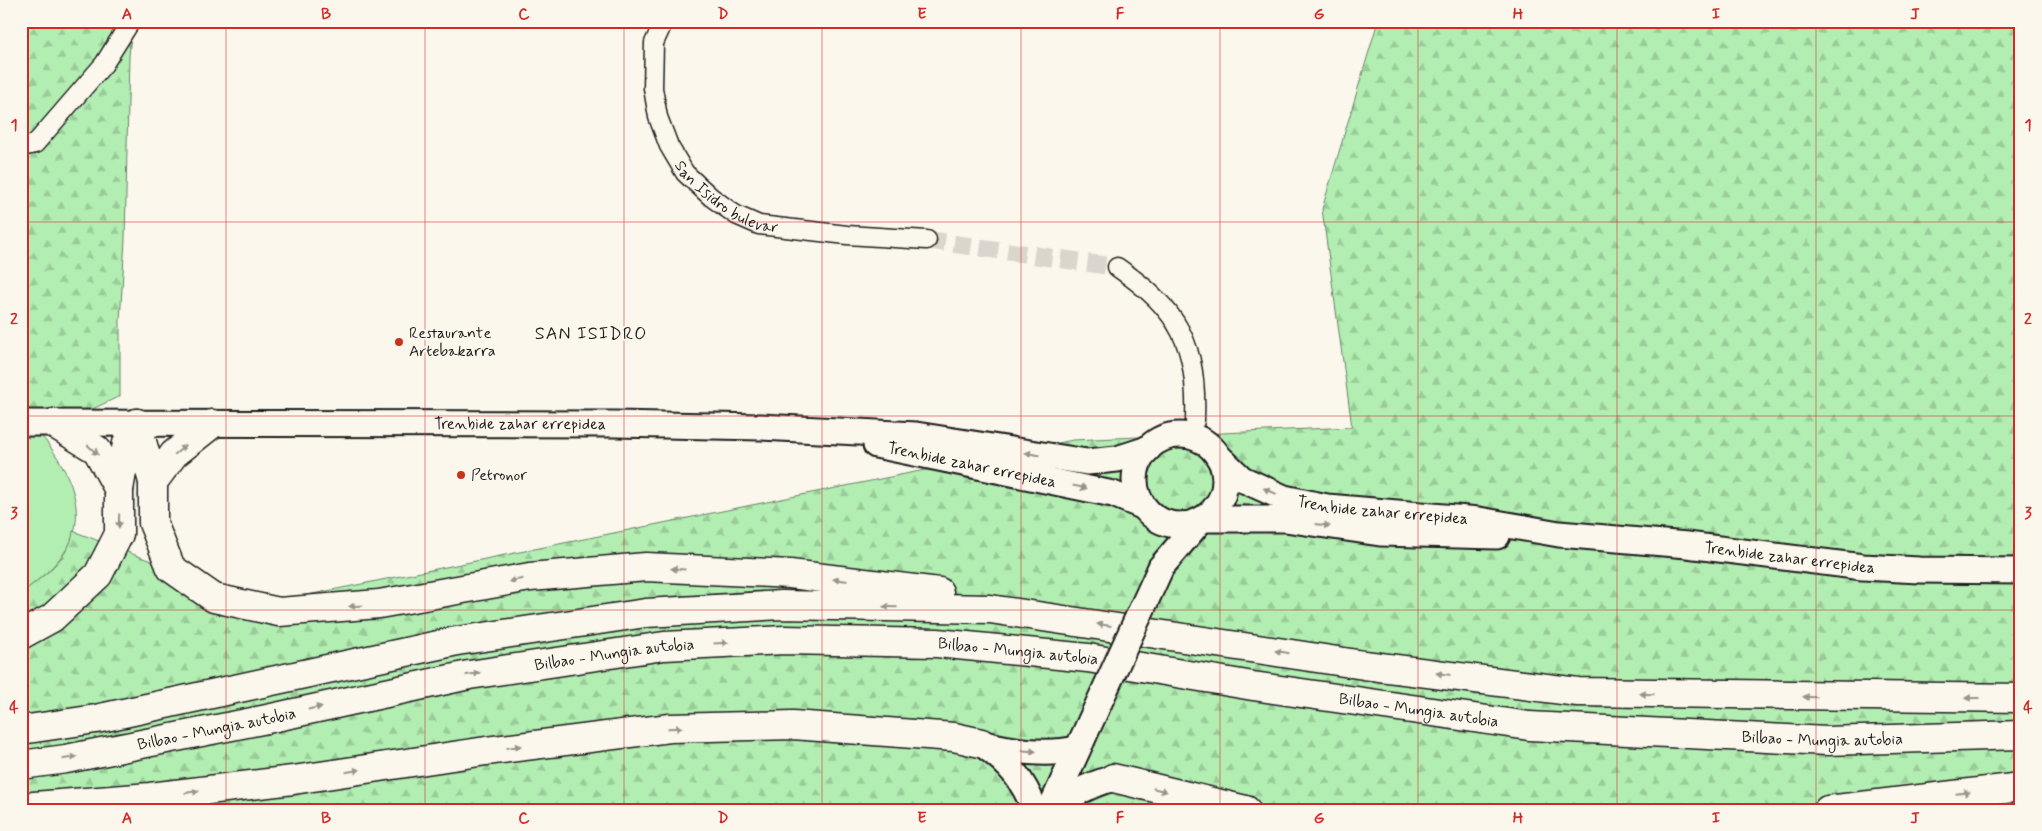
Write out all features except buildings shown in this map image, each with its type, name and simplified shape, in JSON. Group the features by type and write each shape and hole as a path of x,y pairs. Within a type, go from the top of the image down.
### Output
{"highway":[{"path":"53,423 97,450 120,490"},
{"path":"137,423 153,482 153,523 170,568 214,598 280,612 379,604 530,578 646,567 790,574 943,593 990,609"},
{"path":"21,635 52,618 98,575 119,534 120,490 127,443 137,423"},
{"path":"153,482 174,454 212,424"},
{"name":"Bilbao - Mungia autobia","path":"21,730 96,719 457,641 646,613 781,605 990,609 1364,665 1578,692 2021,698"},
{"name":"Bilbao - Mungia autobia","path":"21,765 66,759 257,721 469,675 664,646 784,640 937,643 1088,658 1253,686 1529,726 1827,741 2021,735"},
{"path":"21,808 150,797 274,782 486,751 670,728 793,725 954,737 981,743"},
{"path":"1113,778 1246,810"},
{"path":"1828,810 2021,788"}],"street":[{"path":"21,147 35,144 104,64 131,21"},
{"name":"San Isidro bulevar","path":"664,21 654,43 653,88 658,117 669,146 685,173 712,197 736,215 759,225 847,235 927,240"},
{"path":"1117,267 1158,300 1172,315 1184,338 1195,382 1195,421"},
{"path":"21,423 53,423"},
{"name":"Trenbide zahar errepidea","path":"53,423 615,424 761,427 916,435 1087,462 1117,459 1148,448"},
{"name":"Trenbide zahar errepidea","path":"828,431 876,445 1114,494 1149,512"},
{"path":"1050,810 1161,567 1202,520 1213,511 1220,501 1224,490 1225,478 1218,456 1210,447 1201,441 1179,435 1157,441 1148,448 1140,459 1135,477 1138,496 1149,512 1165,523 1176,526 1188,525 1202,520"},
{"name":"Trenbide zahar errepidea","path":"1218,456 1242,479 1284,498 1327,507 1479,520 1559,534 1687,545 1864,567 1919,570 2021,571"},
{"path":"1149,512 1161,567"},
{"name":"Trenbide zahar errepidea","path":"1202,520 1285,519 1380,533 1479,537 1559,534"},
{"path":"981,743 1009,750 1060,753 1080,744"},
{"path":"981,743 1005,761 1020,779 1035,810"},
{"path":"1080,744 1097,768 1113,778"},
{"path":"1057,810 1078,791 1113,778"}],"green space":[{"path":"21,21 132,21 129,57 125,240 120,321 120,396 40,434 21,434"},
{"path":"1378,21 2021,21 2021,799 1973,810 1120,810 1086,807 1075,810 21,810 21,593 45,574 61,558 71,541 73,531 263,604 1073,440 1352,427 1322,209"},
{"path":"21,434 40,434 58,459 72,487 76,517 74,532 64,554 47,572 21,593"},
{"path":"2021,799 2021,810 1973,810"}],"tunnel":[{"path":"927,240 1117,267"}],"place":[{"name":"Restaurante Artebakarra","path":"399,342"},
{"name":"Petronor","path":"461,475"}],"district":[{"name":"SAN ISIDRO","path":"591,334"}]}
